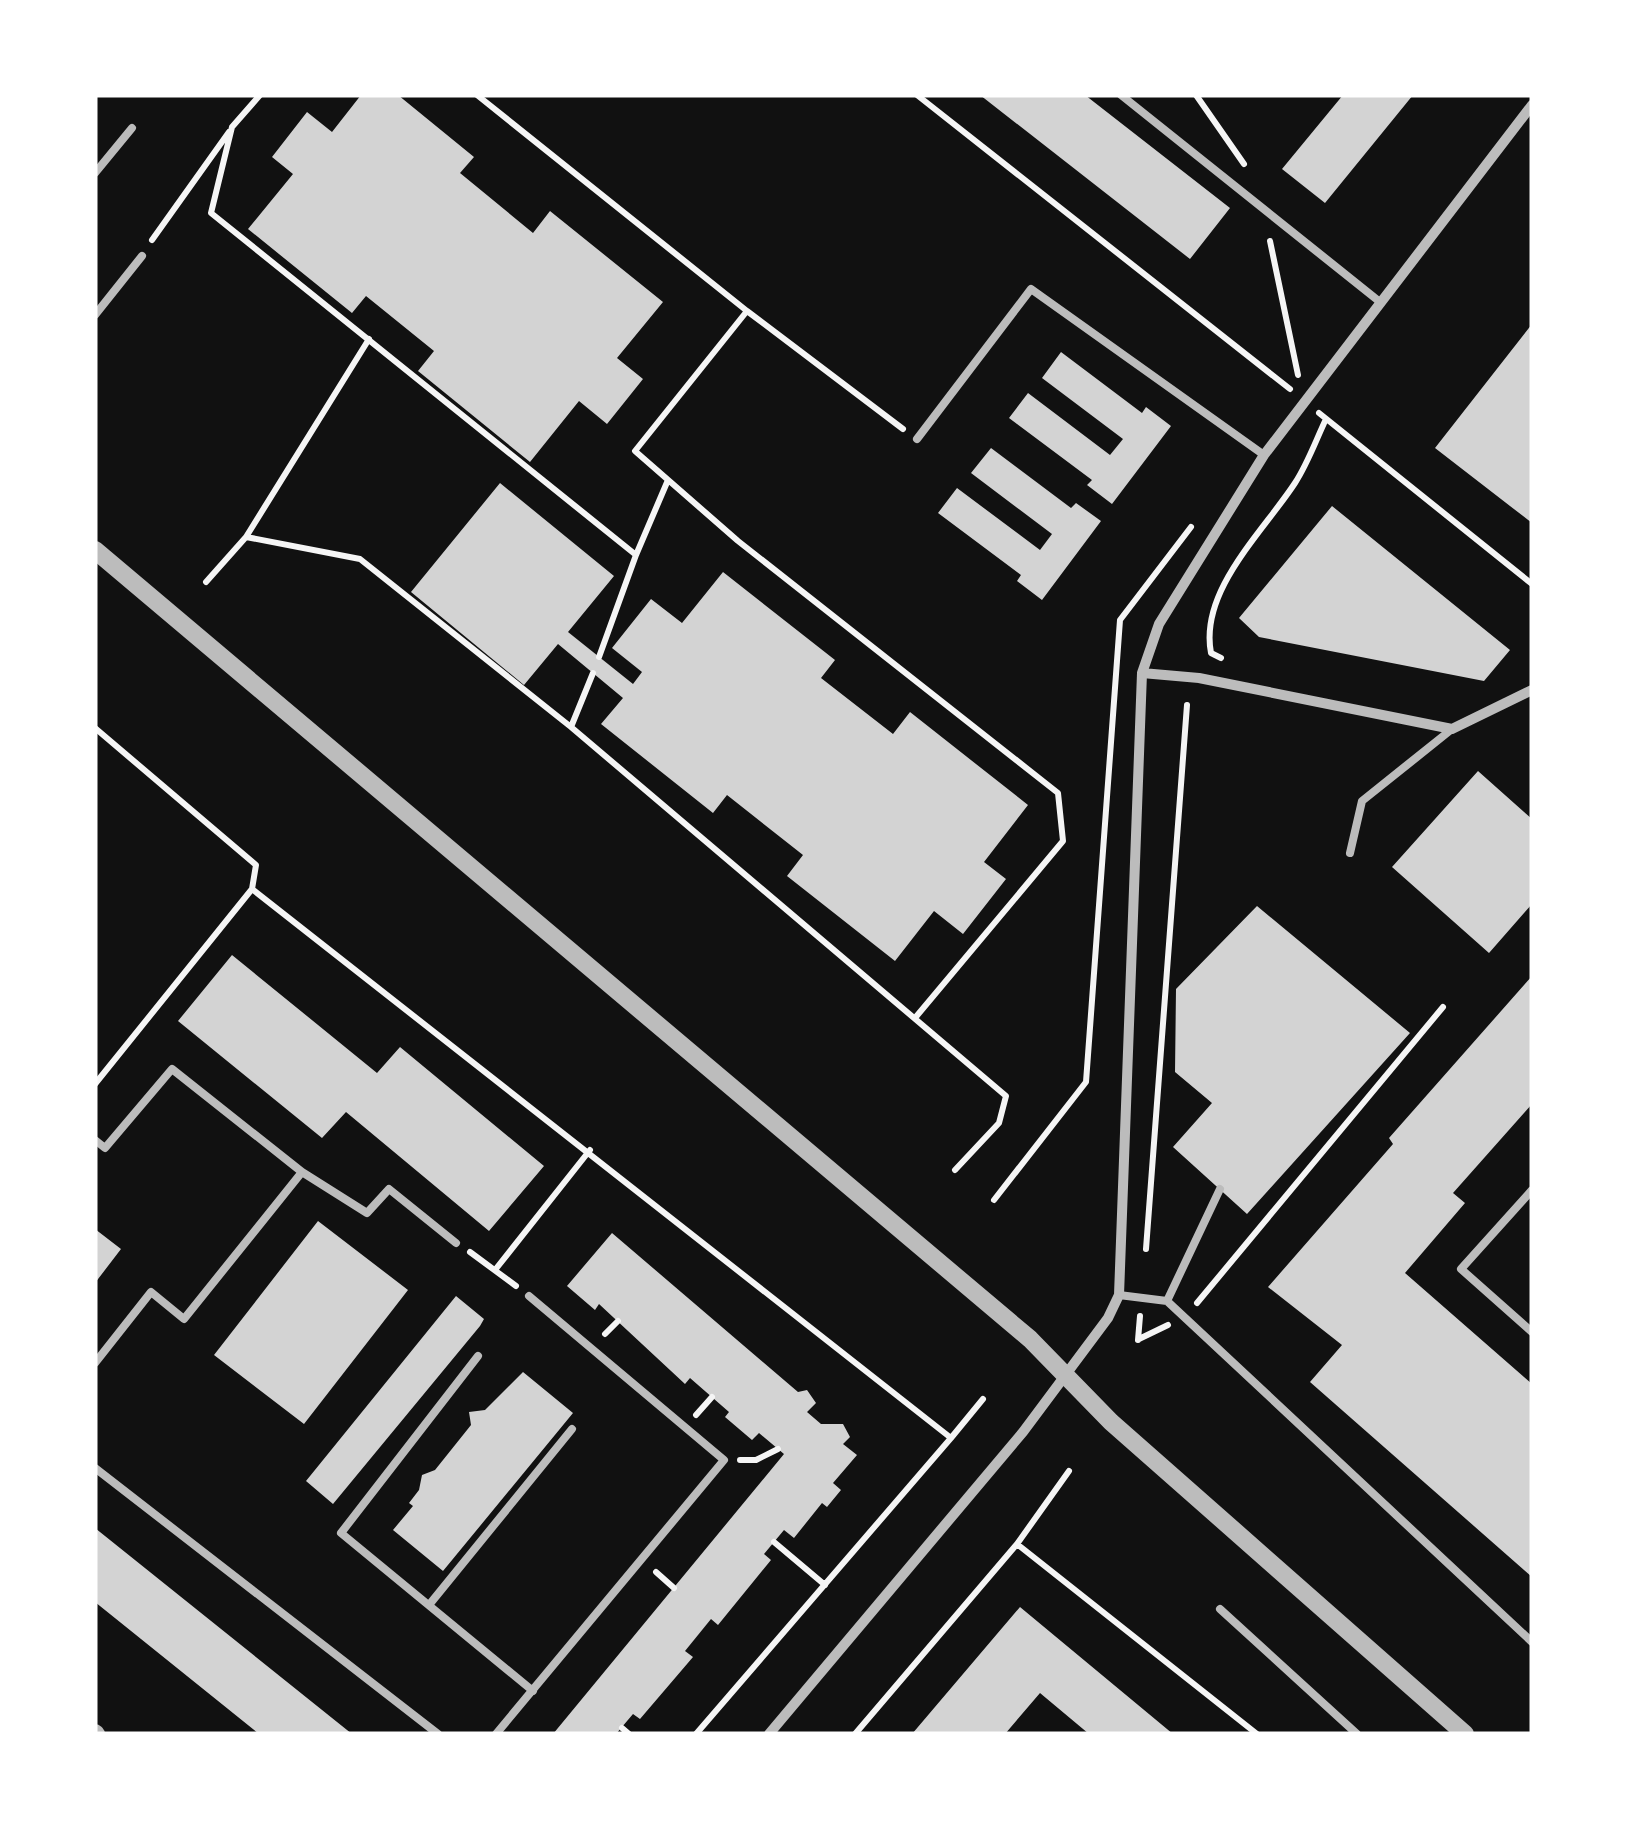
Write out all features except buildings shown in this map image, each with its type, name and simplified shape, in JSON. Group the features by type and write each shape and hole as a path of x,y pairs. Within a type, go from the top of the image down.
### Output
{"street":[{"path":"769,1734 1023,1432 1119,1295 1142,673 1158,624 1264,455 1532,105"},
{"path":"95,550 1030,1339 1111,1422 1465,1734"},
{"path":"1142,673 1199,678 1452,729 1532,690"}],"lane":[{"path":"1121,95 1380,302"},
{"path":"95,173 132,128"},
{"path":"95,315 142,256"},
{"path":"916,439 1031,289 1264,455"},
{"path":"1350,853 1362,801 1452,729"},
{"path":"95,1140 105,1148 172,1069 302,1172 367,1213 389,1189 456,1243"},
{"path":"95,1363 151,1292 184,1319 302,1172"},
{"path":"1167,1300 1220,1190"},
{"path":"1532,1190 1461,1269 1532,1332"},
{"path":"1119,1295 1167,1300 1532,1642"},
{"path":"496,1734 724,1460 529,1296"},
{"path":"478,1356 340,1532 533,1690"},
{"path":"429,1605 572,1429"},
{"path":"95,1468 438,1734"},
{"path":"1220,1608 1358,1734"}],"path":[{"path":"142,256 232,127 260,95"},
{"path":"477,95 747,311 916,439"},
{"path":"917,95 1532,584"},
{"path":"1196,95 1247,168"},
{"path":"232,127 211,213 636,555"},
{"path":"1263,210 1304,400"},
{"path":"747,311 635,451 753,553 1058,793 1064,840 915,1018"},
{"path":"206,582 246,537 369,338"},
{"path":"1211,653 1206,628 1219,594 1298,478 1326,419"},
{"path":"600,657 668,480"},
{"path":"246,537 360,559 571,727 1006,1096 999,1123 956,1170"},
{"path":"571,727 593,673"},
{"path":"1187,704 1138,1340 1186,1317 1443,1007"},
{"path":"95,728 256,865 252,889 95,1084"},
{"path":"252,889 590,1150 951,1438"},
{"path":"495,1270 590,1150"},
{"path":"456,1243 529,1296"},
{"path":"696,1734 984,1399"},
{"path":"724,1460 756,1460 778,1449"},
{"path":"855,1734 1017,1544 1069,1471"},
{"path":"774,1542 825,1585"},
{"path":"1017,1544 1257,1734"},
{"path":"622,1728 630,1734"}]}
